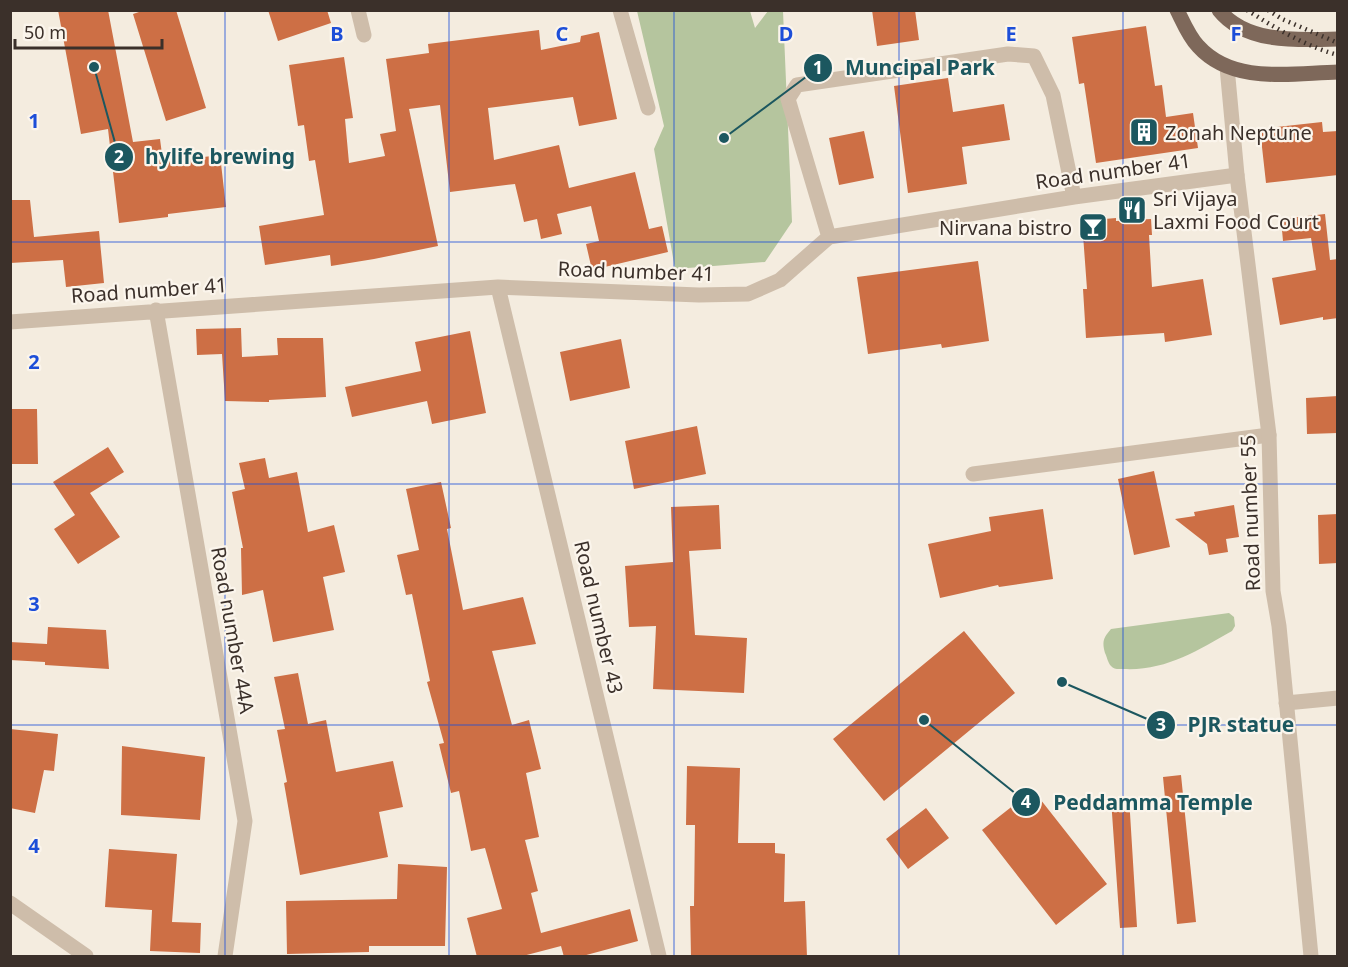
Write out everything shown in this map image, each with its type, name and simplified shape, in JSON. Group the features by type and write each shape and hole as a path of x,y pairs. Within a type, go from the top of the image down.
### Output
{"main road":[{"path":"1177,10 1196,45 1210,58 1227,68 1253,74 1338,72"},
{"path":"1219,10 1224,17 1244,30 1280,39 1338,39"}],"street":[{"path":"358,10 364,35"},
{"path":"620,10 648,108"},
{"path":"829,237 788,99 797,85 1008,54 1034,56 1053,94 1074,197"},
{"name":"Road number 55","path":"1227,68 1237,175 1269,435 1273,591 1279,626 1311,957"},
{"name":"Road number 41","path":"10,322 498,287 699,295 748,294 780,280 829,237 1074,197 1237,175"},
{"name":"Road number 43","path":"498,287 659,957"},
{"name":"Road number 44A","path":"156,310 245,820 225,957"},
{"path":"974,474 1269,435"},
{"path":"1286,702 1338,698"},
{"path":"10,903 86,957"}],"green space":[{"path":"637,11 750,11 755,28 768,11 783,11 792,222 765,262 675,269 654,149 664,126"},
{"path":"1229,613 1234,617 1235,626 1232,631 1167,663 1139,669 1117,669 1110,665 1105,653 1104,640 1111,629"}],"building":[{"path":"58,10 108,10 133,142 160,139 163,162 220,155 226,207 119,223 108,129 81,134"},
{"path":"145,10 176,10 206,108 166,121 133,14"},
{"path":"268,10 327,10 331,23 278,41"},
{"path":"872,10 915,10 919,40 877,46"},
{"path":"1146,26 1155,86 1162,85 1166,117 1193,113 1198,148 1096,163 1084,83 1079,84 1072,37"},
{"path":"539,30 541,50 580,42 581,36 599,32 617,119 579,126 573,97 488,108 494,160 559,145 569,188 635,172 649,229 662,226 668,252 592,270 586,244 599,241 591,206 557,214 562,234 541,239 537,219 524,222 515,184 450,192 440,105 409,109 438,246 331,266 330,255 265,265 259,226 324,215 315,160 309,161 304,125 298,126 289,65 344,57 353,118 345,119 349,163 385,156 380,134 396,131 386,59 429,53 428,44"},
{"path":"948,78 953,112 1004,104 1010,140 962,147 967,184 908,193 894,86"},
{"path":"1322,122 1323,132 1338,131 1338,175 1266,183 1260,129"},
{"path":"864,131 874,178 839,185 829,138"},
{"path":"10,200 30,200 34,237 99,231 104,283 66,287 63,260 10,263"},
{"path":"1325,214 1330,260 1338,259 1338,318 1323,320 1323,317 1280,325 1272,278 1316,270 1311,238 1283,241 1281,219"},
{"path":"1116,218 1116,221 1151,219 1152,235 1149,235 1152,287 1203,279 1212,335 1165,342 1164,333 1086,338 1083,289 1087,289 1082,221"},
{"path":"978,261 989,341 942,348 941,344 868,354 857,277"},
{"path":"241,328 242,357 278,355 277,338 323,338 326,397 269,400 269,402 225,401 222,354 197,355 196,329"},
{"path":"470,331 486,413 432,424 427,401 352,417 345,387 421,371 415,342"},
{"path":"621,339 630,388 570,401 560,352"},
{"path":"1338,396 1338,433 1307,434 1306,398"},
{"path":"10,409 37,409 38,464 10,464"},
{"path":"697,426 706,474 634,489 625,441"},
{"path":"108,447 124,472 90,493 120,537 78,564 54,529 75,515 53,482"},
{"path":"265,458 269,478 297,472 308,532 334,525 345,572 323,577 334,630 273,642 263,590 242,595 241,548 243,548 232,492 245,489 239,463"},
{"path":"1154,471 1170,547 1134,555 1118,479"},
{"path":"441,482 451,528 447,529 463,610 523,597 536,644 492,651 512,725 529,720 541,769 526,773 539,837 525,840 538,891 531,893 541,933 630,909 638,941 579,957 564,957 561,946 519,957 477,957 467,918 502,909 485,848 471,851 459,791 451,793 439,744 444,743 427,682 430,681 412,594 406,595 397,555 419,550 406,489"},
{"path":"719,505 721,549 689,551 695,635 747,638 744,693 653,689 656,626 629,627 625,566 673,562 671,507"},
{"path":"1234,505 1239,537 1226,539 1228,552 1209,555 1207,544 1175,519 1195,516 1194,512"},
{"path":"1043,509 1053,579 999,587 998,585 940,598 928,544 991,531 989,517"},
{"path":"1338,514 1338,563 1319,564 1318,515"},
{"path":"48,627 106,630 109,669 45,665 45,662 10,660 10,642 47,644"},
{"path":"964,631 1015,693 884,801 833,739"},
{"path":"298,673 308,724 326,720 336,772 393,761 403,807 379,812 388,857 300,875 277,730 285,729 274,677"},
{"path":"10,729 58,734 54,771 44,770 35,813 10,808"},
{"path":"122,746 205,757 200,820 121,815"},
{"path":"687,766 740,768 738,843 775,843 775,853 785,854 784,902 805,901 807,957 691,957 690,906 694,906 695,825 686,825"},
{"path":"1181,775 1196,922 1177,924 1163,777"},
{"path":"1033,790 1107,884 1056,925 982,830"},
{"path":"1129,797 1137,927 1120,928 1111,799"},
{"path":"926,808 949,838 908,869 886,839"},
{"path":"109,849 177,854 172,922 201,923 200,953 150,951 152,910 105,907"},
{"path":"398,864 447,867 445,946 369,946 369,952 287,954 286,901 397,899"}],"railway":[{"path":"1247,10 1302,42 1338,55"},
{"path":"1268,10 1282,19 1338,43"}],"place":[{"name":"hylife brewing","path":"94,67"},
{"name":"Zonah Neptune","path":"1144,132"},
{"name":"Muncipal Park","path":"724,138"},
{"name":"Sri Vijaya Laxmi Food Court","path":"1132,210"},
{"name":"Nirvana bistro","path":"1093,227"},
{"name":"PJR statue","path":"1062,682"},
{"name":"Peddamma Temple","path":"924,720"}]}
